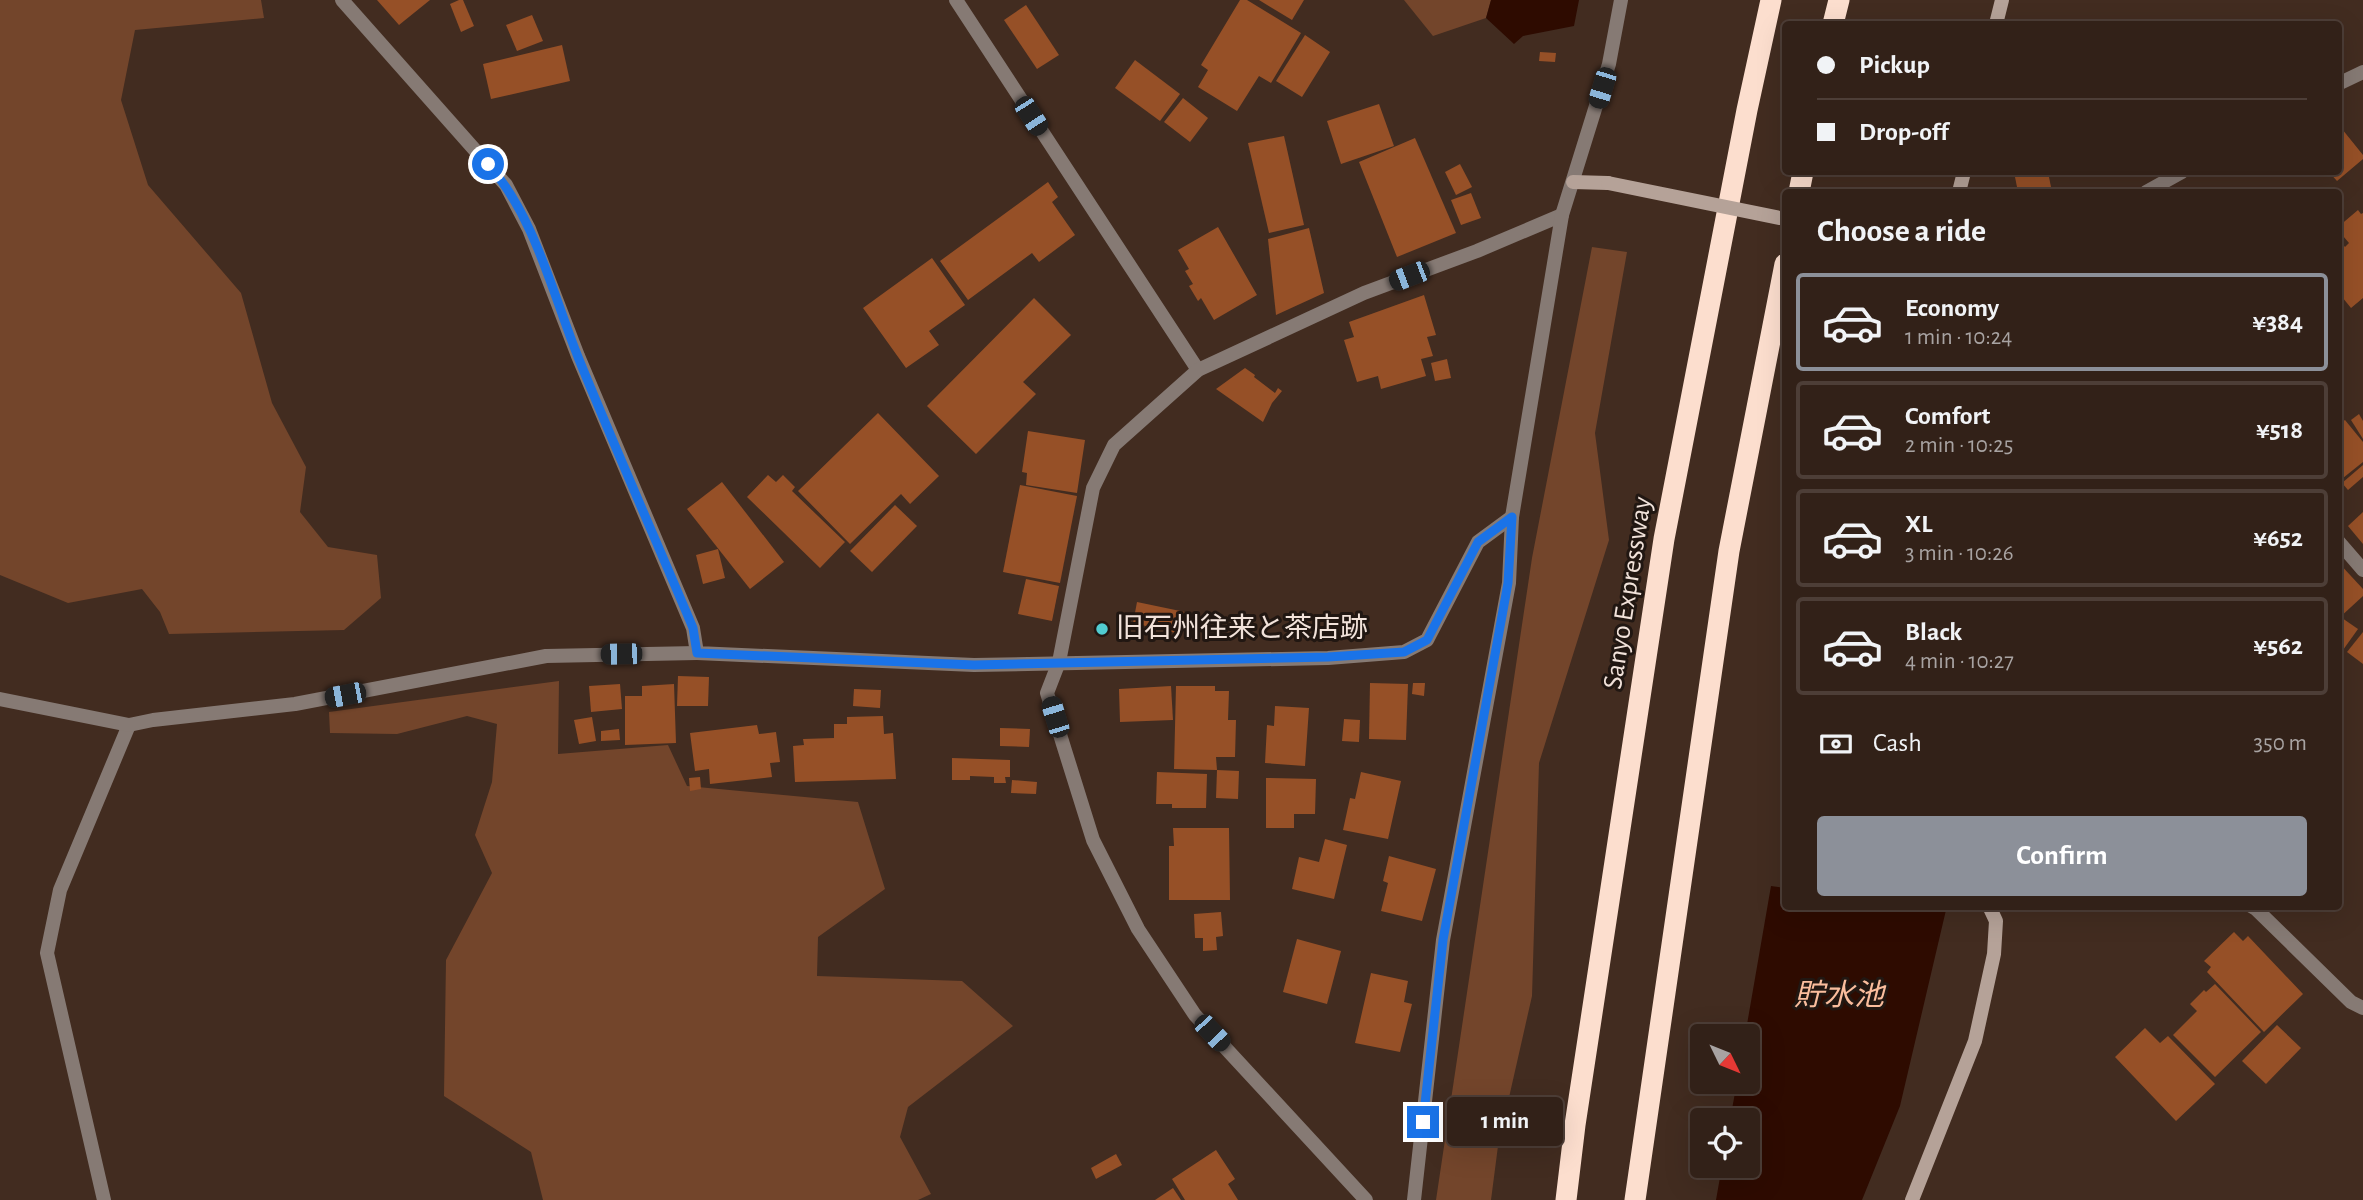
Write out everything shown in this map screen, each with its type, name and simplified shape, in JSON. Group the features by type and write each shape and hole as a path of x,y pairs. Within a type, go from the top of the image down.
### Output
{"highway":[{"name":"Sanyo Expressway","path":"1566,1200 1664,539 1747,110 1771,0"},
{"path":"1834,21 1839,0"},
{"path":"1635,1200 1729,551 1782,279"}],"street":[{"path":"342,0 506,185 529,229 578,356 693,628 697,653"},
{"path":"956,0 1198,370"},
{"path":"1414,1200 1443,940 1508,583 1512,517 1562,215 1609,64 1621,0"},
{"path":"1997,21 2002,0"},
{"path":"2342,82 2363,72"},
{"path":"2151,189 2177,175"},
{"path":"1573,182 1608,183 1782,218"},
{"path":"1366,1200 1195,1015 1138,929 1093,840 1047,693 1059,662 1093,488 1114,445 1198,370 1364,293 1477,251 1562,215"},
{"path":"0,699 129,725 295,704 546,656 697,653 974,665 1328,657 1404,652 1427,640 1478,542 1512,517"},
{"path":"2342,546 2363,570"},
{"path":"104,1200 47,953 60,890 129,725"},
{"path":"1912,1200 1975,1041 1994,954 1996,921 1991,910"},
{"path":"2257,910 2351,1002 2363,1008"}],"shaded area":[{"path":"0,0 261,0 264,18 135,30 121,100 148,185 241,293 272,403 306,467 300,512 328,547 377,555 381,598 344,630 169,634 160,612 142,589 68,603 0,575"},
{"path":"1404,0 1491,0 1486,18 1433,36"},
{"path":"1592,247 1627,252 1595,433 1609,540 1539,763 1532,996 1498,1146 1491,1200 1436,1200 1532,558"},
{"path":"559,681 558,754 668,745 687,786 858,802 885,889 818,937 817,976 962,981 1013,1026 908,1107 900,1137 931,1194 918,1200 543,1200 531,1152 444,1096 446,960 492,873 475,835 492,782 497,724 467,716 397,734 330,733 329,712"}],"water":[{"path":"1491,0 1579,0 1574,26 1523,36 1514,44 1486,18"},
{"name":"貯水池","path":"1771,886 1782,888 1782,910 1946,910 1900,1106 1862,1200 1716,1200 1720,1178 1760,1178 1760,1108 1732,1108 1735,1094 1760,1094 1760,1024 1747,1024"}],"building":[{"path":"377,0 430,0 399,25"},
{"path":"463,0 474,26 461,32 450,4"},
{"path":"1240,0 1247,0 1301,33 1271,83 1259,76 1237,111 1198,87 1208,70 1201,65"},
{"path":"1259,0 1304,0 1292,20"},
{"path":"1026,5 1059,55 1037,69 1004,20"},
{"path":"532,15 543,41 517,51 506,25"},
{"path":"1305,35 1330,52 1302,97 1276,81"},
{"path":"562,45 570,81 491,99 483,64"},
{"path":"1540,52 1556,53 1555,62 1539,61"},
{"path":"1135,60 1180,94 1160,121 1115,88"},
{"path":"1183,98 1208,118 1190,142 1164,122"},
{"path":"1379,104 1394,146 1341,164 1327,121"},
{"path":"2342,129 2363,155 2363,159 2337,181 2332,175 2342,175"},
{"path":"1284,136 1304,225 1269,233 1248,143"},
{"path":"1415,138 1456,233 1397,257 1359,162"},
{"path":"1460,164 1472,187 1456,195 1445,172"},
{"path":"2015,175 2049,175 2051,189 2017,189"},
{"path":"1048,182 1058,197 1052,202 1075,235 1039,262 1032,253 968,300 940,261"},
{"path":"1471,193 1481,218 1461,225 1451,200"},
{"path":"2358,210 2363,213 2363,298 2351,308 2342,297 2342,244 2345,247 2349,243 2342,235 2342,224"},
{"path":"1218,227 1257,295 1214,320 1201,298 1198,301 1189,286 1193,284 1185,271 1189,269 1178,250"},
{"path":"1309,228 1324,293 1276,315 1268,239"},
{"path":"932,258 965,305 929,331 939,345 906,368 863,308"},
{"path":"1424,295 1436,335 1427,337 1433,356 1421,359 1426,376 1381,389 1378,376 1357,382 1344,340 1354,337 1349,322"},
{"path":"1034,298 1071,335 1023,382 1036,394 976,454 927,406"},
{"path":"1447,359 1451,378 1435,381 1431,363"},
{"path":"1245,368 1275,393 1278,388 1282,391 1272,403 1263,422 1216,389"},
{"path":"878,413 939,476 910,504 901,494 850,544 798,491"},
{"path":"2359,414 2363,421 2363,439 2351,420"},
{"path":"2345,420 2363,442 2363,462 2342,479 2342,422"},
{"path":"1028,431 1085,440 1077,493 1026,485 1027,473 1022,472"},
{"path":"2363,465 2363,477 2348,490 2342,483"},
{"path":"768,475 776,482 783,475 795,487 792,491 845,542 820,568 747,497"},
{"path":"722,482 784,562 750,589 687,509"},
{"path":"1020,485 1077,496 1060,583 1003,572"},
{"path":"895,505 917,526 872,572 850,551"},
{"path":"2363,512 2363,544 2348,526"},
{"path":"718,549 725,578 703,584 696,555"},
{"path":"2342,566 2363,589 2363,596 2342,615"},
{"path":"1026,579 1059,586 1052,621 1018,614"},
{"path":"1137,602 1185,612 1180,634 1133,623"},
{"path":"2342,618 2358,629 2342,649"},
{"path":"2363,632 2363,664 2347,652"},
{"path":"678,676 709,677 708,706 677,706"},
{"path":"1370,683 1408,684 1406,740 1369,739"},
{"path":"1413,683 1425,683 1424,696 1412,694"},
{"path":"620,684 622,709 591,712 589,686"},
{"path":"674,684 676,743 625,745 625,696 642,696 642,686"},
{"path":"1171,686 1173,720 1120,722 1119,689"},
{"path":"1176,686 1215,686 1215,691 1229,691 1228,720 1236,720 1235,757 1216,757 1217,770 1174,769"},
{"path":"854,689 881,690 880,708 853,706"},
{"path":"1275,706 1309,708 1305,766 1265,763 1267,725 1274,726"},
{"path":"883,716 884,734 893,733 896,779 795,782 793,746 804,745 803,739 834,738 834,724 847,724 847,717"},
{"path":"592,717 596,741 579,744 574,720"},
{"path":"1344,719 1360,720 1359,742 1342,741"},
{"path":"757,725 759,734 776,732 780,762 770,763 772,777 710,784 709,769 695,771 690,733"},
{"path":"1000,728 1030,729 1029,747 1000,746"},
{"path":"619,729 620,740 601,741 601,731"},
{"path":"952,758 1010,760 1010,777 1005,777 1006,783 994,783 994,777 970,776 970,780 952,780"},
{"path":"1217,770 1239,771 1238,799 1216,798"},
{"path":"1157,772 1207,774 1206,808 1172,808 1172,804 1156,804"},
{"path":"1361,772 1401,781 1388,839 1343,830 1350,798 1355,799"},
{"path":"700,777 701,789 690,791 689,778"},
{"path":"1266,778 1316,779 1315,814 1294,814 1294,828 1266,828"},
{"path":"1012,780 1037,782 1036,794 1011,793"},
{"path":"1173,828 1229,828 1230,900 1169,900 1169,846 1174,846"},
{"path":"1325,839 1347,845 1334,899 1292,889 1299,857 1319,862"},
{"path":"1389,856 1436,869 1422,921 1381,911 1388,883 1383,881"},
{"path":"1221,912 1223,936 1216,937 1217,950 1203,951 1203,938 1195,938 1194,914"},
{"path":"2234,932 2243,941 2248,936 2303,994 2264,1032 2207,972 2211,967 2204,961"},
{"path":"1297,939 1341,951 1327,1004 1283,992"},
{"path":"1371,973 1408,981 1404,1002 1412,1004 1400,1052 1355,1043"},
{"path":"2215,984 2261,1032 2215,1077 2173,1035 2197,1011 2190,1004 2204,990 2206,992"},
{"path":"2277,1025 2301,1048 2266,1084 2242,1061"},
{"path":"2145,1028 2160,1043 2168,1036 2215,1084 2176,1121 2115,1057"},
{"path":"1216,1150 1235,1179 1228,1184 1238,1200 1185,1200 1172,1179"},
{"path":"1116,1154 1122,1165 1096,1179 1091,1168"},
{"path":"1173,1188 1181,1200 1155,1200"}],"place":[{"name":"旧石州往来と茶店跡","path":"1102,629"}],"route":[{"path":"488,164 506,185 529,229 578,356 693,628 697,653 974,665 1328,657 1404,652 1427,640 1478,542 1512,517 1508,583 1443,940 1423,1122"}]}
